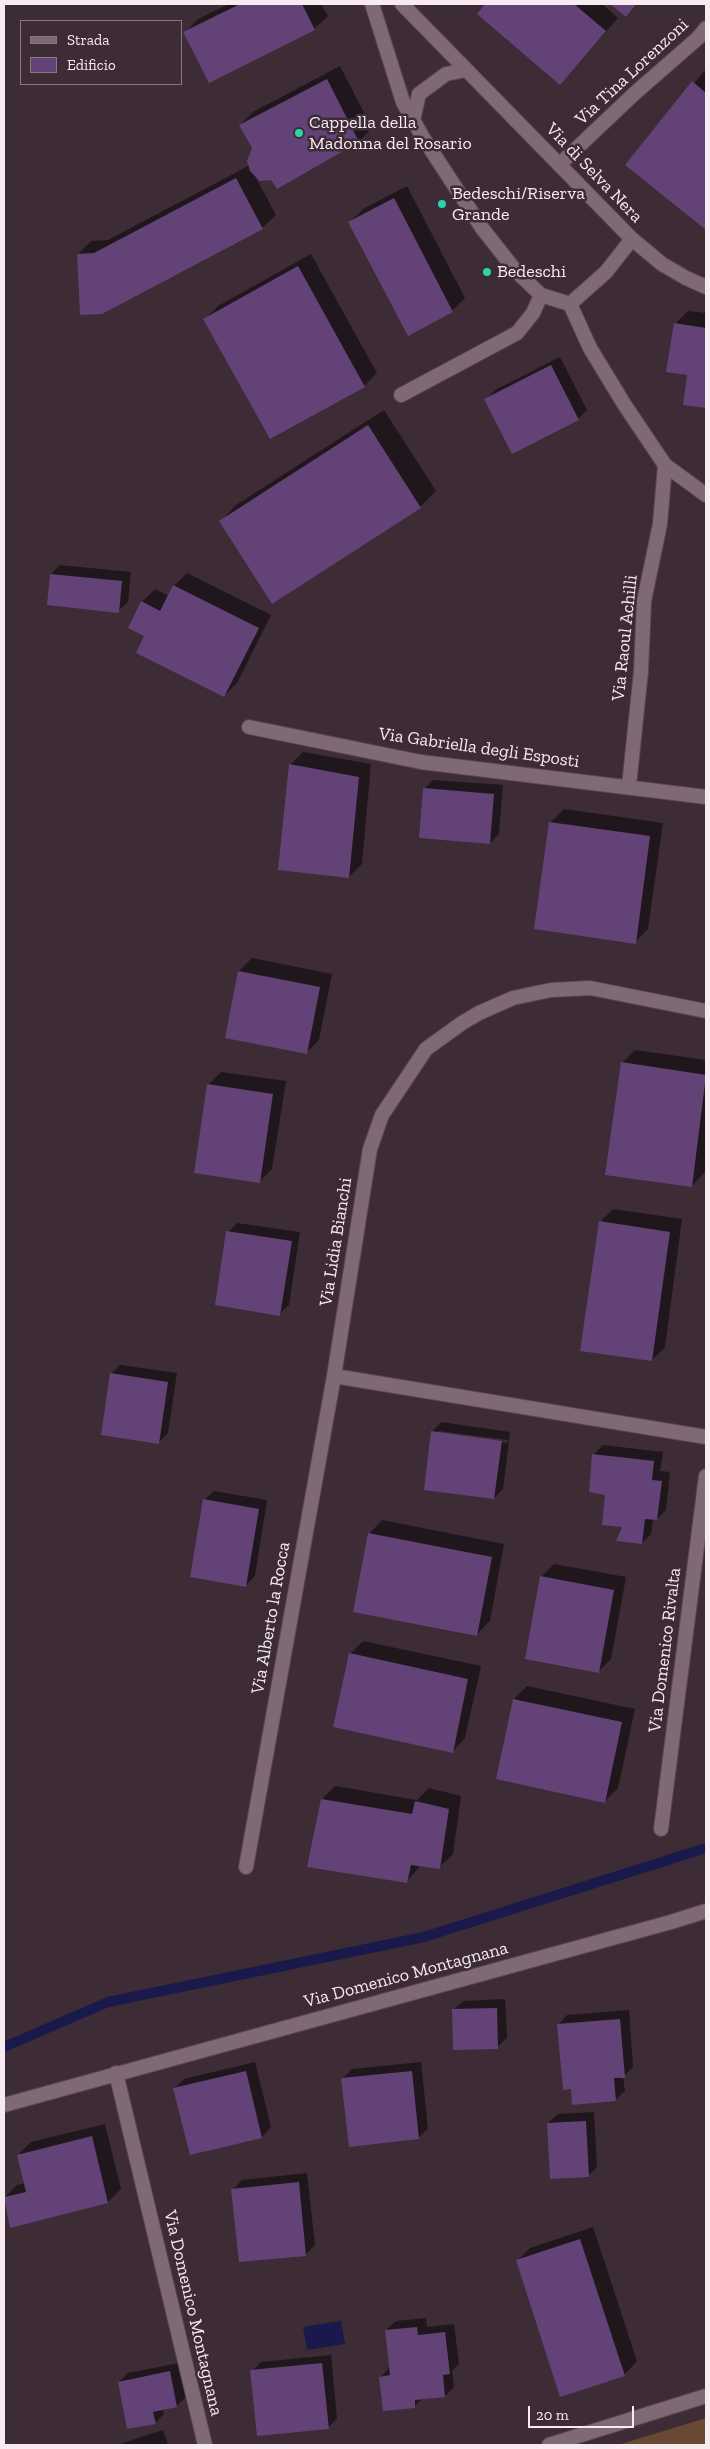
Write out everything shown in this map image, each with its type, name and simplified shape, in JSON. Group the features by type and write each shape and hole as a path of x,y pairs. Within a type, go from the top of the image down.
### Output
{"street":[{"path":"372,4 403,102 448,179 482,228 515,270 541,294 570,304 590,348 624,404 665,464 706,495"},
{"name":"Via di Selva Nera","path":"402,4 632,239 662,264 706,287"},
{"name":"Via Tina Lorenzoni","path":"560,164 635,93 704,34"},
{"path":"413,120 419,94 446,74 466,70"},
{"path":"570,304 606,272 632,239"},
{"path":"401,395 517,333 533,313 541,294"},
{"name":"Via Raoul Achilli","path":"629,786 640,671 644,601 660,524 665,464"},
{"name":"Via Gabriella degli Esposti","path":"249,727 430,763 483,771 629,786 706,797"},
{"name":"Via Lidia Bianchi","path":"334,1376 370,1149 382,1114 426,1049 454,1028 479,1013 513,998 544,991 590,988 706,1011"},
{"path":"334,1376 706,1437"},
{"name":"Via Alberto la Rocca","path":"246,1867 334,1376"},
{"name":"Via Domenico Rivalta","path":"662,1829 706,1476"},
{"name":"Via Domenico Montagnana","path":"4,2105 706,1911"},
{"name":"Via Domenico Montagnana","path":"116,2073 205,2445"},
{"path":"549,2445 706,2396"}],"shaded area":[{"path":"341,2321 345,2344 307,2350 303,2327"},
{"path":"706,2418 706,2445 618,2445"}],"building":[{"path":"240,4 302,4 315,30 209,83 183,32"},
{"path":"485,4 574,4 606,31 560,85 477,14"},
{"path":"610,4 636,4 626,17"},
{"name":"Cappella della Madonna del Rosario","path":"327,79 359,142 277,189 271,180 260,181 250,171 247,161 252,148 239,125"},
{"path":"692,81 706,93 706,230 625,165"},
{"path":"236,178 263,229 102,314 80,315 77,254 94,253"},
{"path":"394,198 453,312 408,336 348,222"},
{"path":"298,266 365,387 270,439 203,319"},
{"path":"674,323 706,328 706,408 683,405 687,375 666,372"},
{"path":"551,365 579,420 512,454 484,399"},
{"path":"368,425 421,508 272,604 219,521"},
{"path":"50,574 122,581 119,613 47,605"},
{"path":"173,585 259,628 224,697 136,653 144,636 128,628 141,601 160,611"},
{"path":"289,764 359,777 349,878 278,870"},
{"path":"423,788 494,794 490,844 419,838"},
{"path":"549,822 650,836 636,944 534,929"},
{"path":"238,971 320,987 307,1054 225,1038"},
{"path":"621,1062 706,1075 692,1187 605,1175"},
{"path":"207,1084 273,1094 260,1183 194,1173"},
{"path":"599,1221 670,1232 652,1361 580,1351"},
{"path":"226,1231 292,1241 280,1316 215,1305"},
{"path":"110,1373 168,1382 159,1444 101,1435"},
{"path":"431,1431 502,1441 494,1499 424,1490"},
{"path":"592,1454 654,1461 652,1480 662,1481 657,1520 645,1519 642,1544 616,1541 622,1527 602,1525 605,1495 589,1492"},
{"path":"203,1499 259,1509 246,1587 190,1577"},
{"path":"368,1533 492,1557 477,1636 353,1612"},
{"path":"540,1576 614,1590 599,1673 525,1659"},
{"path":"349,1653 468,1679 453,1753 333,1727"},
{"path":"513,1699 622,1722 605,1803 496,1779"},
{"path":"321,1799 412,1814 415,1801 449,1809 440,1869 411,1865 407,1883 307,1867"},
{"path":"497,2008 498,2049 453,2050 452,2009"},
{"path":"620,2019 625,2078 614,2078 616,2101 572,2105 571,2089 563,2090 557,2024"},
{"path":"246,2071 262,2138 190,2155 173,2088"},
{"path":"412,2071 419,2139 349,2147 341,2078"},
{"path":"586,2121 589,2177 550,2179 547,2123"},
{"path":"92,2136 108,2203 10,2228 4,2197 26,2192 17,2155"},
{"path":"299,2182 306,2256 239,2262 231,2189"},
{"path":"580,2239 625,2376 560,2397 516,2260"},
{"path":"417,2327 418,2335 445,2332 450,2374 443,2375 445,2397 415,2400 415,2408 383,2411 379,2377 390,2375 385,2330"},
{"path":"322,2363 329,2429 257,2436 250,2370"},
{"path":"170,2371 177,2407 153,2412 156,2424 127,2429 118,2382"}],"waterway":[{"path":"4,2047 108,2002 424,1937 706,1848"}],"place":[{"name":"Cappella della Madonna del Rosario","path":"299,133"},
{"name":"Bedeschi/Riserva Grande","path":"442,204"},
{"name":"Bedeschi","path":"487,272"}]}
